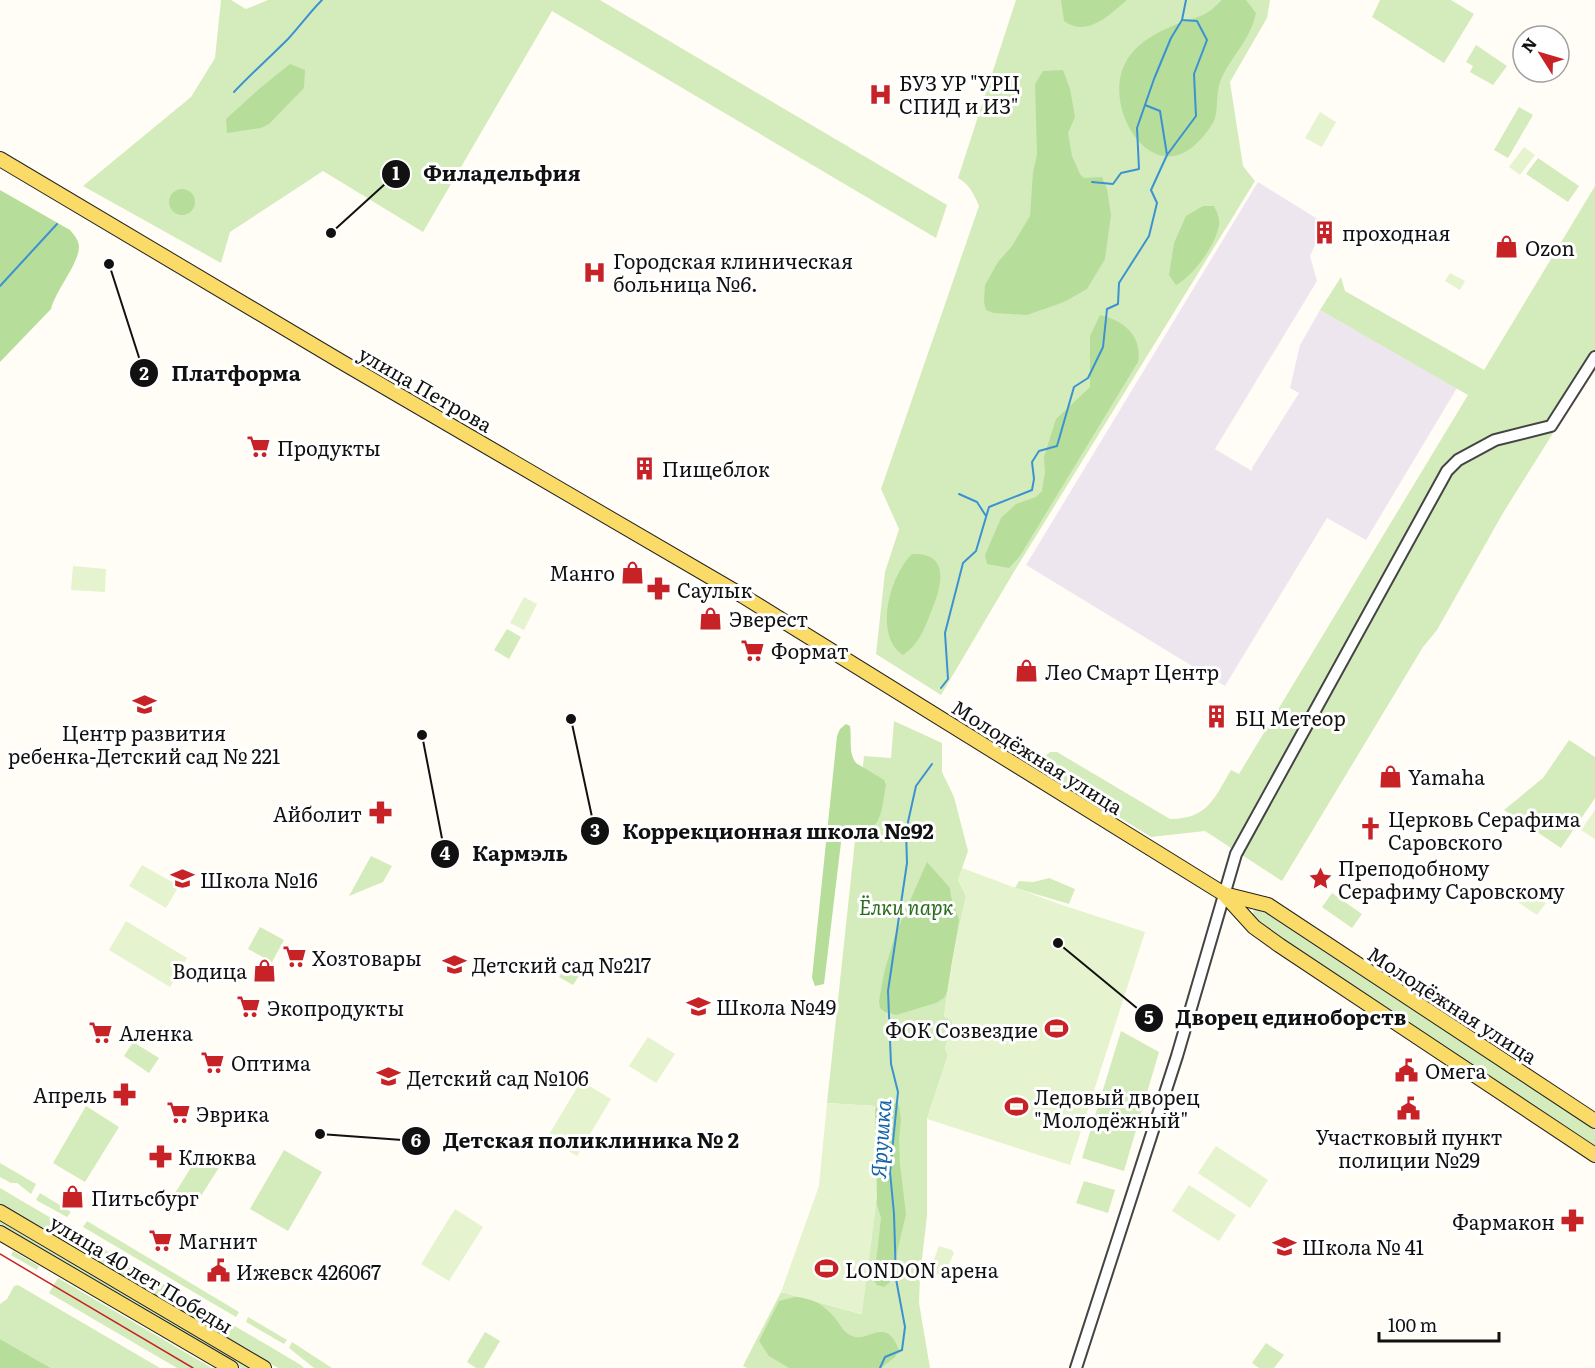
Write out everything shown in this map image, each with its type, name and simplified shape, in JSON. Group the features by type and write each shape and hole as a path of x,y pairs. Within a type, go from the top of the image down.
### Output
{"main road":[{"name":"улица Петрова","path":"0,159 833,651"},
{"name":"Молодёжная улица","path":"833,651 1224,894 1254,927 1279,945 1595,1155"},
{"name":"Молодёжная улица","path":"1224,894 1268,905 1595,1121"},
{"name":"улица 40 лет Победы","path":"0,1212 264,1368"},
{"name":"улица 40 лет Победы","path":"0,1233 231,1368"}],"street":[{"path":"1076,1368 1177,1056 1236,855 1447,471 1458,460 1495,440 1508,435 1543,430 1551,426 1595,357"}],"shaded area":[{"path":"1258,182 1324,223 1315,237 1316,243 1310,256 1317,281 1215,449 1252,471 1299,393 1290,388 1300,345 1320,310 1457,388 1366,540 1327,518 1225,686 1026,565"}],"green space":[{"path":"221,0 231,0 246,9 268,0 600,0 947,205 936,238 552,11 423,232 323,171 230,232 221,263 83,186 191,97 215,58"},
{"path":"1016,0 1270,0 1267,18 1230,82 1243,166 1255,181 1015,570 941,695 876,654 885,572 899,529 881,489 979,206 971,190 958,178"},
{"path":"1061,0 1127,0 1105,18 1089,26 1081,27 1064,21"},
{"path":"1222,0 1246,0 1256,13 1250,31 1220,82 1214,121 1200,140 1182,154 1164,156 1148,150 1135,137 1125,119 1120,99 1120,79 1127,60 1152,36 1205,14"},
{"path":"1380,0 1451,0 1474,14 1444,63 1372,17"},
{"path":"1476,45 1507,66 1493,85 1470,72 1473,66 1466,62"},
{"path":"290,64 305,70 304,88 269,124 261,128 227,133 226,119"},
{"path":"1063,70 1070,89 1075,117 1068,133 1072,156 1084,178 1102,177 1107,189 1111,215 1105,259 1087,289 1064,302 1027,315 994,313 986,310 985,285 1030,216 1033,172 1037,155 1035,84 1043,71"},
{"path":"1519,107 1533,115 1508,158 1494,150"},
{"path":"1320,112 1336,122 1322,147 1305,138"},
{"path":"1524,147 1535,155 1520,175 1509,167"},
{"path":"1538,158 1579,186 1568,202 1526,174"},
{"path":"1595,186 1595,366 1503,513 1437,630 1423,647 1282,881 1205,831 1151,837 1045,771 1041,765 1043,758 1050,752 1057,752 1170,819 1183,818 1201,811 1214,798 1231,770 1239,774 1468,395 1320,310 1341,277 1345,291 1484,370"},
{"path":"182,189 191,193 195,202 191,211 182,215 173,211 169,202 173,193"},
{"path":"0,190 70,230 79,247 75,262 51,309 0,362"},
{"path":"1203,206 1214,206 1217,212 1219,223 1216,236 1196,268 1176,285 1169,275 1174,243 1186,216"},
{"path":"1450,273 1465,281 1460,290 1445,281"},
{"path":"1100,315 1116,321 1130,331 1137,344 1138,362 1020,556 1009,568 987,564 985,555 1001,518 1016,504 1036,497 1042,491 1045,472 1044,457 1056,419 1090,387 1090,336"},
{"path":"912,554 925,555 933,559 938,565 940,583 935,603 923,631 913,646 903,655 894,646 889,634 888,605 897,576"},
{"path":"73,566 106,569 105,592 71,590"},
{"path":"524,597 537,604 524,630 510,623"},
{"path":"507,629 521,637 509,659 494,650"},
{"name":"Ёлки парк","path":"894,721 942,743 942,772 954,797 968,851 958,880 966,896 953,956 944,1016 953,1021 945,1048 948,1055 927,1119 927,1216 919,1303 930,1368 747,1368 743,1366 781,1292 861,1314 875,1106 827,1103 864,756 891,758"},
{"path":"846,724 850,726 851,750 856,763 884,780 886,785 882,808 876,824 872,828 851,825 842,834 824,984 815,986 812,978 837,736"},
{"path":"1569,740 1595,757 1595,798 1561,848 1504,810 1543,778"},
{"path":"1595,810 1595,839 1581,830"},
{"path":"371,856 392,866 383,882 349,896"},
{"path":"927,862 950,888 959,920 947,992 944,998 936,1003 896,1015 880,1008 884,973 895,935"},
{"path":"142,865 179,886 166,908 129,886"},
{"path":"962,868 1059,904 1145,932 1070,1165 927,1119 948,1055 945,1048 953,1021 944,1016 953,956 966,896 958,880"},
{"path":"1049,878 1075,889 1069,904 1015,888 1019,881 1033,882"},
{"path":"1523,888 1546,903 1537,915 1515,900"},
{"path":"1332,893 1362,914 1352,928 1322,907"},
{"path":"1259,907 1595,1130 1595,1146 1251,919 1254,910"},
{"path":"126,921 187,958 170,987 109,950"},
{"path":"260,927 284,940 272,962 248,949"},
{"path":"566,966 580,974 573,985 559,977"},
{"path":"1121,1031 1159,1052 1124,1171 1082,1158"},
{"path":"648,1037 675,1054 656,1083 629,1066"},
{"path":"133,1042 159,1058 149,1073 124,1056"},
{"path":"581,1081 611,1099 577,1156 547,1138"},
{"path":"884,1098 891,1099 899,1106 900,1165 906,1214 890,1282 884,1287 877,1285 874,1281 881,1218 875,1198 874,1113 879,1102"},
{"path":"827,1103 875,1106 877,1198 862,1314 781,1292 819,1186"},
{"path":"86,1106 119,1127 85,1182 53,1163"},
{"path":"1216,1146 1268,1180 1250,1208 1198,1173"},
{"path":"284,1150 322,1172 288,1231 250,1209"},
{"path":"200,1153 220,1166 192,1210 172,1198"},
{"path":"0,1163 36,1184 31,1194 17,1183 11,1183 0,1177"},
{"path":"1084,1181 1115,1190 1108,1213 1076,1203"},
{"path":"1189,1185 1236,1215 1219,1241 1172,1211"},
{"path":"0,1188 304,1368 278,1368 0,1204"},
{"path":"40,1193 71,1212 67,1217 36,1200"},
{"path":"455,1209 483,1227 449,1281 421,1264"},
{"path":"0,1221 249,1368 241,1368 0,1226"},
{"path":"87,1221 239,1312 236,1317 83,1227"},
{"path":"939,1246 952,1250 954,1253 944,1276 932,1273 930,1270"},
{"path":"13,1251 39,1266 37,1270 11,1255"},
{"path":"58,1278 212,1368 177,1368 49,1293"},
{"path":"18,1285 160,1368 51,1368 0,1339 0,1304 7,1299 14,1286"},
{"path":"802,1297 820,1304 852,1336 865,1336 877,1332 889,1334 899,1350 895,1357 881,1368 789,1368 769,1356 759,1341 779,1301"},
{"path":"248,1317 287,1340 284,1344 246,1322"},
{"path":"485,1332 500,1341 484,1368 476,1368 467,1362"},
{"path":"0,1339 51,1368 0,1368"},
{"path":"292,1342 332,1368 314,1368 289,1348"},
{"path":"1266,1343 1284,1355 1274,1368 1259,1368 1252,1363"}],"waterway":[{"path":"234,92 288,39 322,0"},
{"name":"Ярушка","path":"941,688 948,679 945,633 963,563 976,551 989,507 1032,490 1034,479 1032,462 1039,451 1057,446 1074,387 1088,378 1103,347 1107,309 1118,304 1119,283 1149,236 1157,203 1151,190 1167,155 1196,116 1194,74 1207,40 1197,21 1182,20 1186,0"},
{"path":"1092,182 1113,184 1121,173 1139,169 1137,128 1171,38 1182,20"},
{"path":"1145,105 1160,111 1167,155"},
{"path":"0,286 57,224"},
{"path":"959,494 977,502 986,516"},
{"name":"Ярушка","path":"880,1368 885,1357 902,1350 905,1327 896,1279 890,1172 898,1092 891,1064 888,991 907,863 906,831 916,786 932,764"}],"tram line":[{"path":"0,1254 193,1368"}],"place":[{"name":"БУЗ УР \"УРЦ СПИД и ИЗ\"","path":"881,94"},
{"name":"проходная","path":"1324,232"},
{"name":"Филадельфия","path":"331,233"},
{"name":"Ozon","path":"1507,247"},
{"name":"Платформа","path":"109,264"},
{"name":"Городская клиническая больница №6.","path":"595,272"},
{"name":"Продукты","path":"259,447"},
{"name":"Пищеблок","path":"644,468"},
{"name":"Манго","path":"633,572"},
{"name":"Саулык","path":"659,589"},
{"name":"Эверест","path":"711,618"},
{"name":"Формат","path":"753,650"},
{"name":"Лео Смарт Центр","path":"1027,671"},
{"name":"Центр развития ребенка-Детский сад № 221","path":"144,704"},
{"name":"БЦ Метеор","path":"1217,717"},
{"name":"Коррекционная школа №92","path":"571,719"},
{"name":"Кармэль","path":"422,735"},
{"name":"Yamaha","path":"1390,776"},
{"name":"Айболит","path":"380,813"},
{"name":"Церковь Серафима Саровского","path":"1370,829"},
{"name":"Преподобному Серафиму Саровскому","path":"1320,878"},
{"name":"Школа №16","path":"182,879"},
{"name":"Дворец единоборств","path":"1058,943"},
{"name":"Хозтовары","path":"294,957"},
{"name":"Детский сад №217","path":"454,964"},
{"name":"Водица","path":"265,970"},
{"name":"Школа №49","path":"698,1006"},
{"name":"Экопродукты","path":"249,1007"},
{"name":"ФОК Созвездие","path":"1056,1029"},
{"name":"Аленка","path":"101,1032"},
{"name":"Оптима","path":"213,1062"},
{"name":"Омега","path":"1407,1070"},
{"name":"Детский сад №106","path":"389,1077"},
{"name":"Апрель","path":"125,1094"},
{"name":"Ледовый дворец \"Молодёжный\"","path":"1016,1107"},
{"name":"Участковый пункт полиции №29","path":"1409,1108"},
{"name":"Эврика","path":"178,1113"},
{"name":"Детская поликлиника № 2","path":"320,1134"},
{"name":"Клюква","path":"160,1156"},
{"name":"Питьсбург","path":"73,1197"},
{"name":"Фармакон","path":"1573,1221"},
{"name":"Магнит","path":"160,1240"},
{"name":"Школа № 41","path":"1284,1246"},
{"name":"LONDON арена","path":"827,1269"},
{"name":"Ижевск 426067","path":"218,1271"}]}
